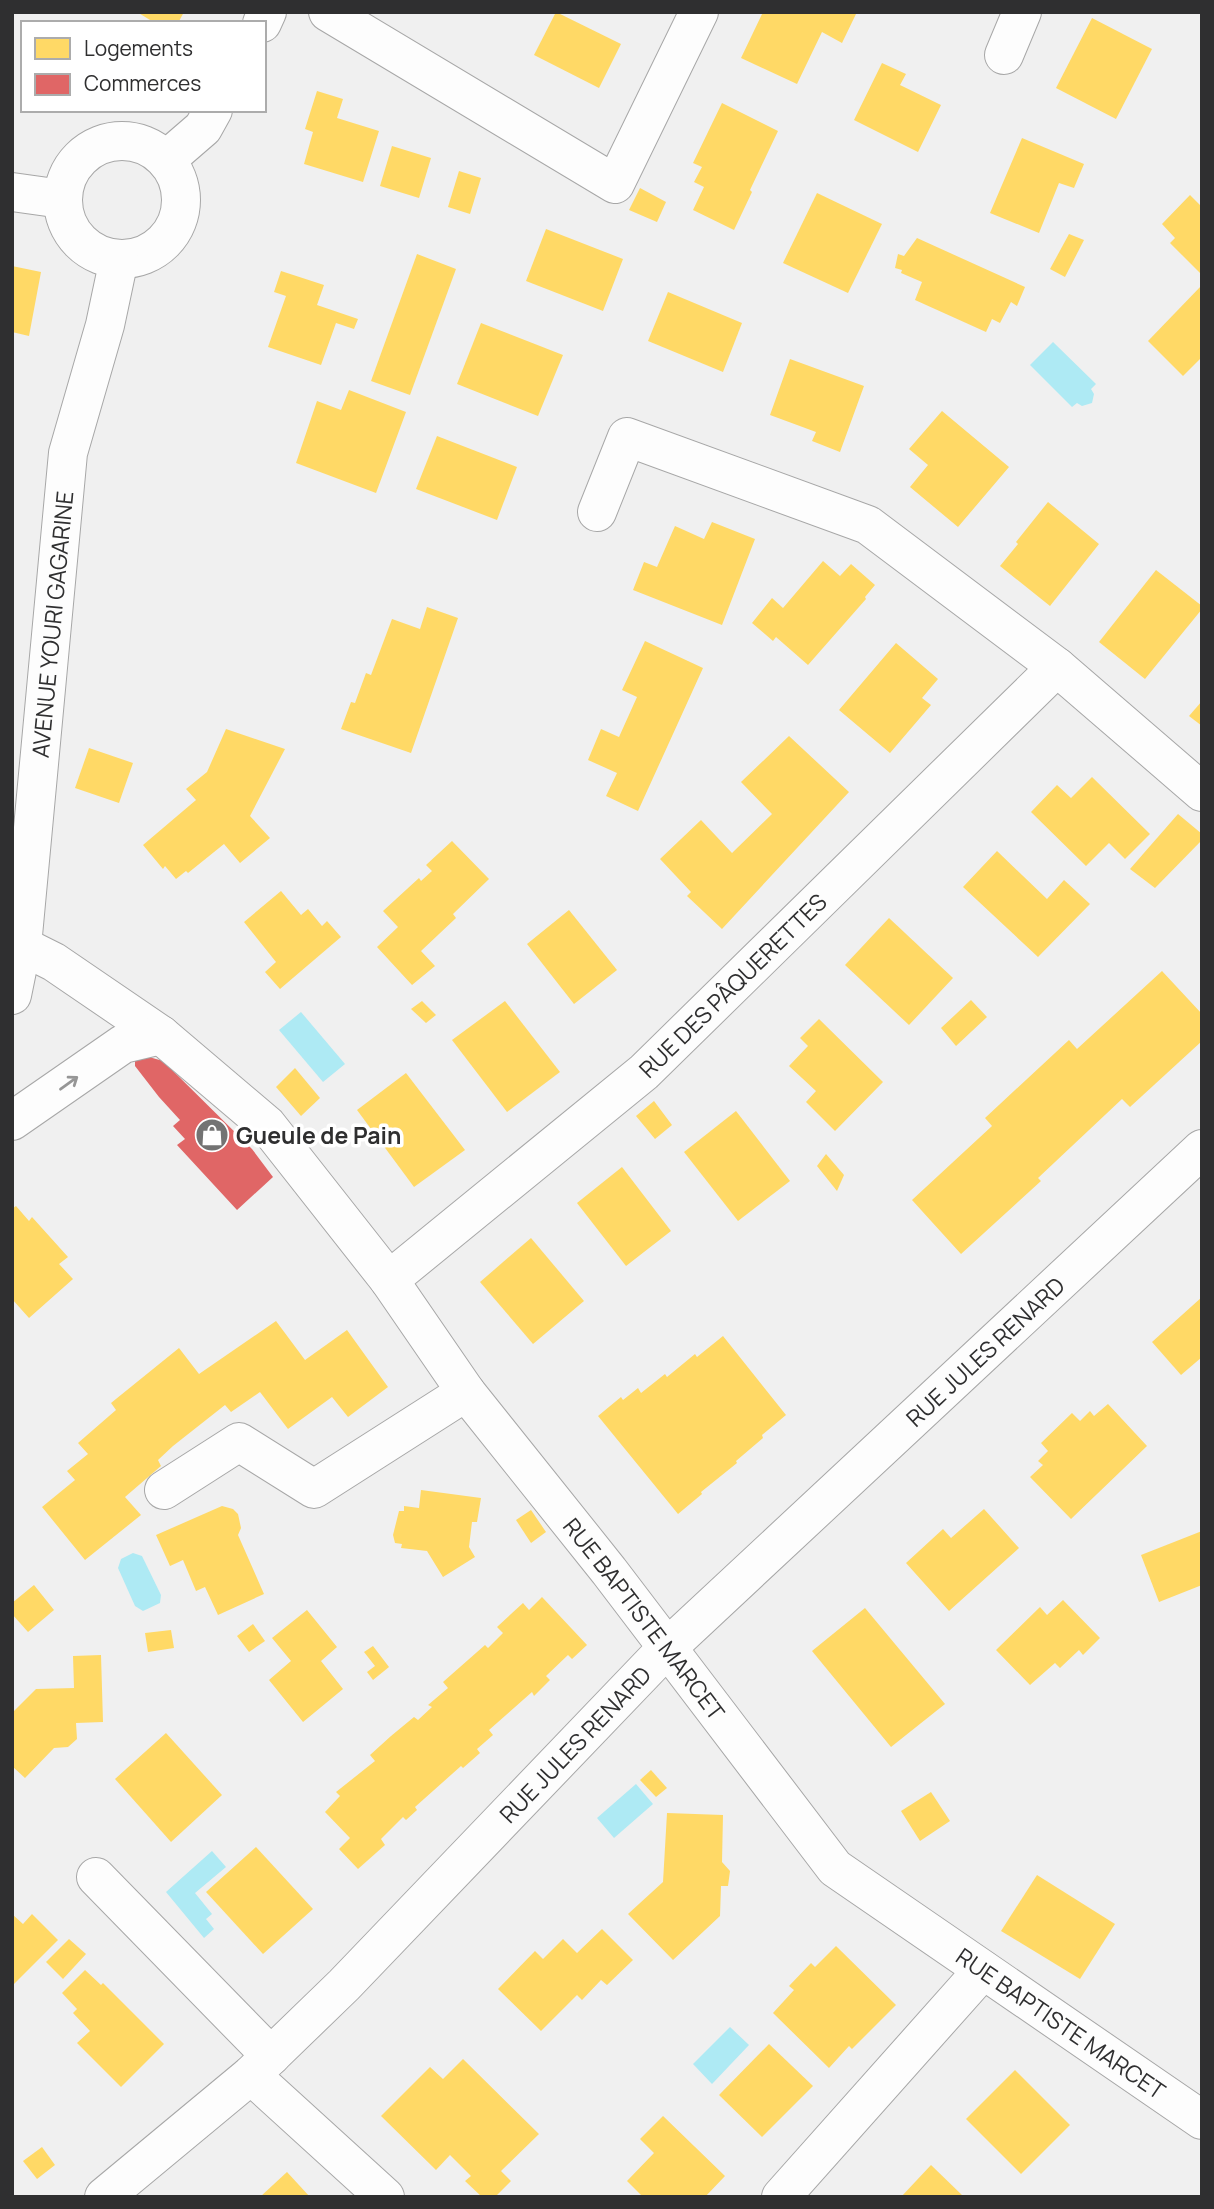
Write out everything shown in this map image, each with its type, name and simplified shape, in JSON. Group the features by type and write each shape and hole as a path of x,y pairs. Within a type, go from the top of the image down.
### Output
{"street":[{"path":"328,12 615,184 699,12"},
{"path":"1004,55 1022,12"},
{"path":"166,160 204,128 212,112"},
{"path":"123,140 149,147 166,160 176,176 181,194 180,208 174,227 156,248 139,256 119,259 90,250 80,243 69,226 62,199 66,178 83,155 103,143 123,140"},
{"path":"12,192 62,199"},
{"name":"AVENUE YOURI GAGARINE","path":"12,995 22,946 68,453 105,326 119,259"},
{"path":"597,512 628,437 868,525 1057,667 1202,792"},
{"name":"RUE DES PÂQUERETTES","path":"389,1280 644,1072 1057,667"},
{"name":"RUE BAPTISTE MARCET","path":"22,946 54,962 161,1035 267,1125 389,1280 466,1392 610,1572 835,1868 1202,2120"},
{"path":"12,1121 123,1044 161,1035"},
{"name":"RUE JULES RENARD","path":"104,2197 261,2066 344,1985 667,1648 1201,1151"},
{"path":"164,1490 239,1442 314,1489 466,1392"},
{"path":"96,1877 261,2066 385,2197"},
{"path":"781,2197 983,1970"}],"water":[{"path":"1053,342 1096,384 1091,389 1094,394 1092,403 1082,406 1077,403 1072,407 1030,365"},
{"path":"301,1012 345,1064 323,1082 279,1030"},
{"path":"133,1553 142,1556 161,1595 160,1603 143,1611 135,1606 118,1568 121,1559"},
{"path":"636,1784 653,1804 614,1838 597,1818"},
{"path":"212,1851 226,1867 195,1893 212,1914 206,1919 214,1929 204,1938 166,1892"},
{"path":"730,2027 749,2045 712,2084 693,2064"}],"building: Logements":[{"path":"137,12 184,12 179,21 152,21"},
{"path":"556,12 621,44 599,88 534,55"},
{"path":"763,12 856,14 842,43 822,32 797,84 741,58"},
{"path":"1092,18 1152,49 1116,119 1056,88"},
{"path":"882,63 906,74 900,85 941,105 918,152 854,120"},
{"path":"317,91 343,99 337,118 379,131 363,182 304,164 313,132 305,129"},
{"path":"722,103 778,131 734,230 693,210 704,187 694,182 702,167 693,163"},
{"path":"1022,138 1084,164 1074,188 1059,183 1039,233 990,213"},
{"path":"392,146 431,158 419,198 380,186"},
{"path":"459,171 481,178 470,214 448,207"},
{"path":"640,188 666,202 657,222 629,210"},
{"path":"817,193 882,224 848,293 783,263"},
{"path":"1190,195 1202,207 1202,275 1170,243 1175,238 1162,224"},
{"path":"546,229 623,259 603,311 526,281"},
{"path":"1069,234 1084,240 1065,277 1050,269"},
{"path":"917,238 1025,287 1017,306 1011,302 1000,323 992,319 986,332 915,300 922,282 895,268 898,254 904,256"},
{"path":"417,254 456,269 410,395 371,381"},
{"path":"12,266 41,272 29,336 12,332"},
{"path":"281,271 324,285 317,305 358,319 354,329 336,323 321,365 268,347 286,296 274,292"},
{"path":"1202,285 1202,357 1183,376 1148,341"},
{"path":"668,292 742,323 723,372 648,341"},
{"path":"481,323 563,355 538,416 457,384"},
{"path":"790,359 864,386 840,452 812,441 816,432 770,415"},
{"path":"349,390 406,412 376,493 296,463 317,401 341,410"},
{"path":"942,411 1009,467 958,527 910,487 928,465 909,449"},
{"path":"437,436 517,467 497,520 416,489"},
{"path":"1048,502 1099,544 1050,606 1000,566"},
{"path":"712,522 755,539 722,625 633,590 644,562 657,567 675,526 704,539"},
{"path":"823,561 840,576 851,564 875,585 808,665 776,637 773,641 752,623 772,598 783,608"},
{"path":"1156,570 1202,606 1202,609 1145,679 1099,642"},
{"path":"427,607 458,618 411,753 341,729 351,702 355,703 366,673 371,675 392,619 420,629"},
{"path":"645,641 703,668 638,811 606,796 617,773 588,760 601,729 619,737 637,697 622,690"},
{"path":"896,643 938,679 922,698 931,705 890,753 839,710"},
{"path":"1202,701 1202,726 1189,716"},
{"path":"226,729 285,749 250,816 270,838 240,863 224,844 188,873 186,871 176,879 165,866 163,869 143,845 196,800 186,789 207,772"},
{"path":"789,736 849,792 722,929 687,896 691,892 660,859 701,820 732,853 772,814 741,782"},
{"path":"89,748 133,763 119,803 75,788"},
{"path":"1092,777 1150,834 1125,859 1109,843 1086,866 1031,812 1057,785 1071,798"},
{"path":"1178,814 1202,834 1202,840 1155,888 1130,869"},
{"path":"452,841 489,879 453,914 456,918 421,951 435,966 412,985 377,947 398,927 383,911 419,878 421,881 432,871 426,865"},
{"path":"997,851 1047,899 1064,880 1090,904 1038,957 963,887"},
{"path":"281,891 301,915 308,909 322,926 327,921 341,937 280,989 265,972 276,962 244,922"},
{"path":"569,910 617,970 574,1004 527,944"},
{"path":"889,918 953,978 909,1025 845,965"},
{"path":"1162,971 1202,1014 1202,1041 1130,1107 1122,1099 1038,1178 1041,1181 961,1254 912,1200 992,1126 985,1118 1069,1040 1077,1049"},
{"path":"971,1000 987,1017 956,1046 941,1028"},
{"path":"422,1001 436,1015 426,1023 411,1009"},
{"path":"505,1001 560,1072 507,1112 452,1040"},
{"path":"819,1019 883,1082 835,1131 806,1102 816,1091 789,1066 808,1046 800,1038"},
{"path":"295,1068 320,1098 301,1116 276,1087"},
{"path":"406,1073 465,1150 414,1187 357,1110"},
{"path":"654,1101 672,1125 655,1139 636,1116"},
{"path":"736,1111 790,1181 738,1221 684,1152"},
{"path":"826,1154 844,1175 837,1191 817,1166"},
{"path":"622,1167 671,1231 626,1266 577,1203"},
{"path":"16,1206 29,1221 32,1217 68,1257 59,1264 73,1279 29,1318 12,1299 12,1209"},
{"path":"531,1238 584,1301 533,1344 480,1282"},
{"path":"1202,1297 1202,1357 1181,1375 1152,1342"},
{"path":"276,1321 305,1360 347,1330 388,1387 348,1417 332,1397 288,1429 260,1392 231,1412 225,1405 158,1460 161,1466 125,1497 141,1515 85,1560 42,1507 75,1480 67,1471 88,1454 78,1443 116,1410 111,1403 179,1348 199,1374"},
{"path":"723,1336 786,1415 762,1435 763,1438 736,1461 737,1463 678,1514 598,1416 621,1397 623,1400 638,1388 641,1393 665,1374 667,1377"},
{"path":"1108,1404 1147,1446 1071,1519 1030,1477 1043,1465 1038,1461 1048,1451 1041,1443 1072,1413 1080,1421 1090,1411 1094,1416"},
{"path":"421,1490 481,1498 477,1522 472,1522 469,1547 475,1557 443,1577 427,1551 401,1548 402,1544 395,1543 393,1535 399,1511 404,1511 404,1506 419,1508"},
{"path":"222,1506 233,1509 238,1514 241,1528 238,1535 264,1594 218,1615 205,1587 196,1591 183,1560 170,1566 156,1535"},
{"path":"984,1509 1019,1548 949,1611 906,1563 943,1529 951,1538"},
{"path":"531,1510 546,1532 531,1543 516,1520"},
{"path":"1202,1531 1202,1585 1159,1602 1141,1555"},
{"path":"34,1585 54,1610 28,1632 12,1614 12,1603"},
{"path":"542,1597 587,1645 572,1659 568,1655 546,1676 550,1680 534,1696 532,1692 489,1730 493,1735 477,1749 480,1753 463,1768 461,1766 415,1807 417,1810 406,1820 403,1817 381,1839 385,1845 358,1869 339,1849 350,1838 325,1812 340,1796 336,1792 375,1761 370,1755 391,1736 414,1717 418,1720 432,1707 428,1705 448,1688 443,1682 485,1645 488,1648 503,1633 497,1627 523,1603 529,1610"},
{"path":"1063,1600 1100,1638 1083,1655 1079,1650 1060,1668 1055,1663 1030,1685 996,1650 1040,1607 1047,1615"},
{"path":"865,1608 945,1704 891,1747 812,1651"},
{"path":"307,1610 337,1647 321,1661 343,1689 303,1722 269,1680 291,1661 272,1638"},
{"path":"253,1624 265,1641 249,1652 237,1636"},
{"path":"171,1630 174,1648 148,1652 145,1633"},
{"path":"373,1646 389,1667 373,1680 367,1672 375,1666 364,1652"},
{"path":"101,1655 103,1722 76,1723 77,1739 68,1747 54,1748 25,1778 12,1766 12,1713 36,1689 74,1688 73,1656"},
{"path":"166,1733 222,1795 171,1842 115,1779"},
{"path":"651,1770 667,1788 656,1797 640,1780"},
{"path":"931,1792 950,1821 920,1841 901,1811"},
{"path":"667,1813 723,1815 722,1862 730,1871 728,1886 721,1886 720,1916 673,1960 628,1914 663,1882"},
{"path":"256,1847 313,1909 263,1954 206,1892"},
{"path":"1037,1875 1115,1924 1080,1979 1001,1931"},
{"path":"12,1914 23,1924 32,1914 58,1940 12,1986"},
{"path":"602,1929 633,1960 607,1985 601,1980 582,2000 577,1995 541,2031 498,1989 535,1951 543,1959 563,1939 577,1953"},
{"path":"69,1939 86,1954 63,1979 46,1962"},
{"path":"836,1946 896,2005 852,2049 849,2046 829,2068 773,2013 794,1990 789,1986 811,1963 815,1967"},
{"path":"85,1970 101,1985 103,1983 164,2044 121,2087 77,2043 90,2031 73,2013 77,2009 62,1993"},
{"path":"769,2044 813,2086 762,2137 719,2095"},
{"path":"463,2059 539,2134 501,2171 511,2181 495,2197 482,2197 465,2181 471,2176 450,2155 436,2170 381,2116 430,2067 443,2079"},
{"path":"1015,2070 1070,2125 1021,2174 966,2119"},
{"path":"663,2116 725,2176 705,2197 643,2197 627,2181 654,2153 640,2139"},
{"path":"42,2147 55,2165 37,2179 23,2161"},
{"path":"931,2165 964,2197 901,2197"},
{"path":"287,2172 310,2197 260,2197"}],"building: Commerces":[{"path":"142,1055 163,1061 252,1149 273,1177 237,1210 177,1145 185,1139 173,1126 180,1120 135,1066 135,1060"}],"place":[{"name":"Gueule de Pain","path":"212,1135"}]}
